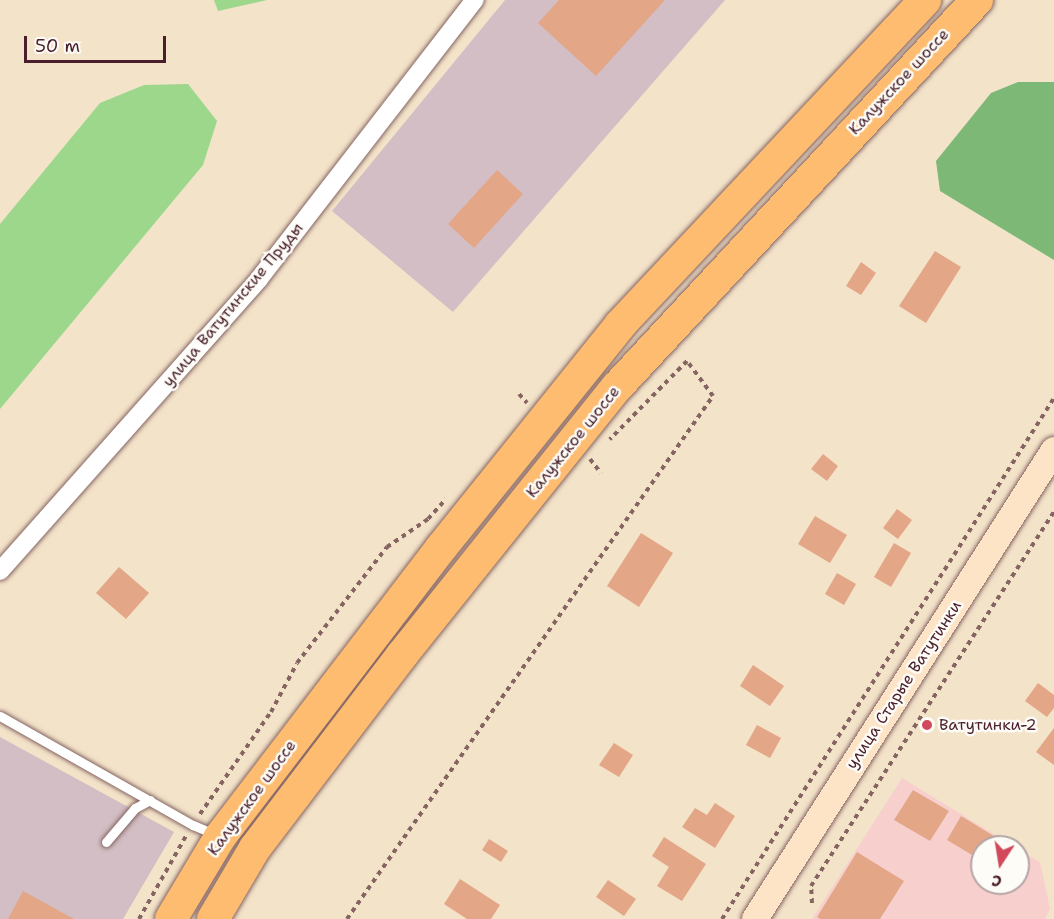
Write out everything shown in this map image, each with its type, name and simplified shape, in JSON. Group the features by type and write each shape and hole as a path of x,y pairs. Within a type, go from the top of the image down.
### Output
{"highway":[{"name":"Калужское шоссе","path":"171,919 206,831 441,548 620,325 925,0"},
{"name":"Калужское шоссе","path":"213,919 255,848 402,655 617,387 977,0"}],"main road":[{"path":"830,99 908,0"},
{"name":"улица Старые Ватутинки","path":"755,919 1054,450"}],"street":[{"name":"улица Ватутинские Пруды","path":"0,571 259,279 475,0"}],"lane":[{"path":"0,717 206,831"},
{"path":"106,842 135,808 150,800"}],"path":[{"path":"347,919 712,396 687,361 606,442"},
{"path":"519,394 530,407"},
{"path":"722,919 1054,398"},
{"path":"598,451 590,459 601,473"},
{"path":"139,919 206,831 304,654 387,547 428,519 452,493"},
{"path":"812,903 811,886 1054,512"}],"shaded area":[{"path":"505,0 725,0 453,312 332,211"},
{"path":"0,737 174,832 123,919 0,919"},
{"path":"902,778 995,835 970,835 970,895 1030,895 1030,856 1040,862 1050,909 1045,919 812,919"}],"green space":[{"path":"214,0 267,0 218,11"},
{"path":"1018,82 1054,82 1054,260 940,191 936,161 991,93"},
{"path":"188,84 217,121 203,165 0,409 0,224 100,103 144,85"}],"building":[{"path":"559,0 665,0 596,76 538,23"},
{"path":"497,170 523,194 474,248 448,224"},
{"path":"935,251 961,267 926,323 899,306"},
{"path":"861,262 876,273 861,295 846,286"},
{"path":"823,454 838,466 827,481 811,469"},
{"path":"897,509 912,520 898,539 883,528"},
{"path":"815,516 847,535 830,563 798,544"},
{"path":"641,533 673,553 639,607 607,586"},
{"path":"894,543 911,553 891,587 874,577"},
{"path":"119,567 149,593 126,619 96,593"},
{"path":"837,573 856,584 844,605 825,594"},
{"path":"753,665 784,686 770,706 740,686"},
{"path":"1038,683 1054,695 1054,708 1047,717 1025,701"},
{"path":"757,725 781,738 770,758 746,745"},
{"path":"1054,728 1054,765 1036,752"},
{"path":"614,743 633,755 619,777 599,765"},
{"path":"913,790 949,811 930,841 894,820"},
{"path":"715,803 735,816 715,848 682,827 695,808 707,815"},
{"path":"961,816 992,835 970,835 970,854 947,840"},
{"path":"664,837 706,864 682,901 657,886 669,867 652,856"},
{"path":"489,839 508,851 501,862 482,850"},
{"path":"857,852 904,881 880,919 820,919 817,917"},
{"path":"460,879 500,905 491,919 467,919 444,904"},
{"path":"608,880 636,899 624,916 596,897"},
{"path":"23,891 74,919 8,919"}],"place":[{"name":"Ватутинки-2","path":"927,725"}]}
